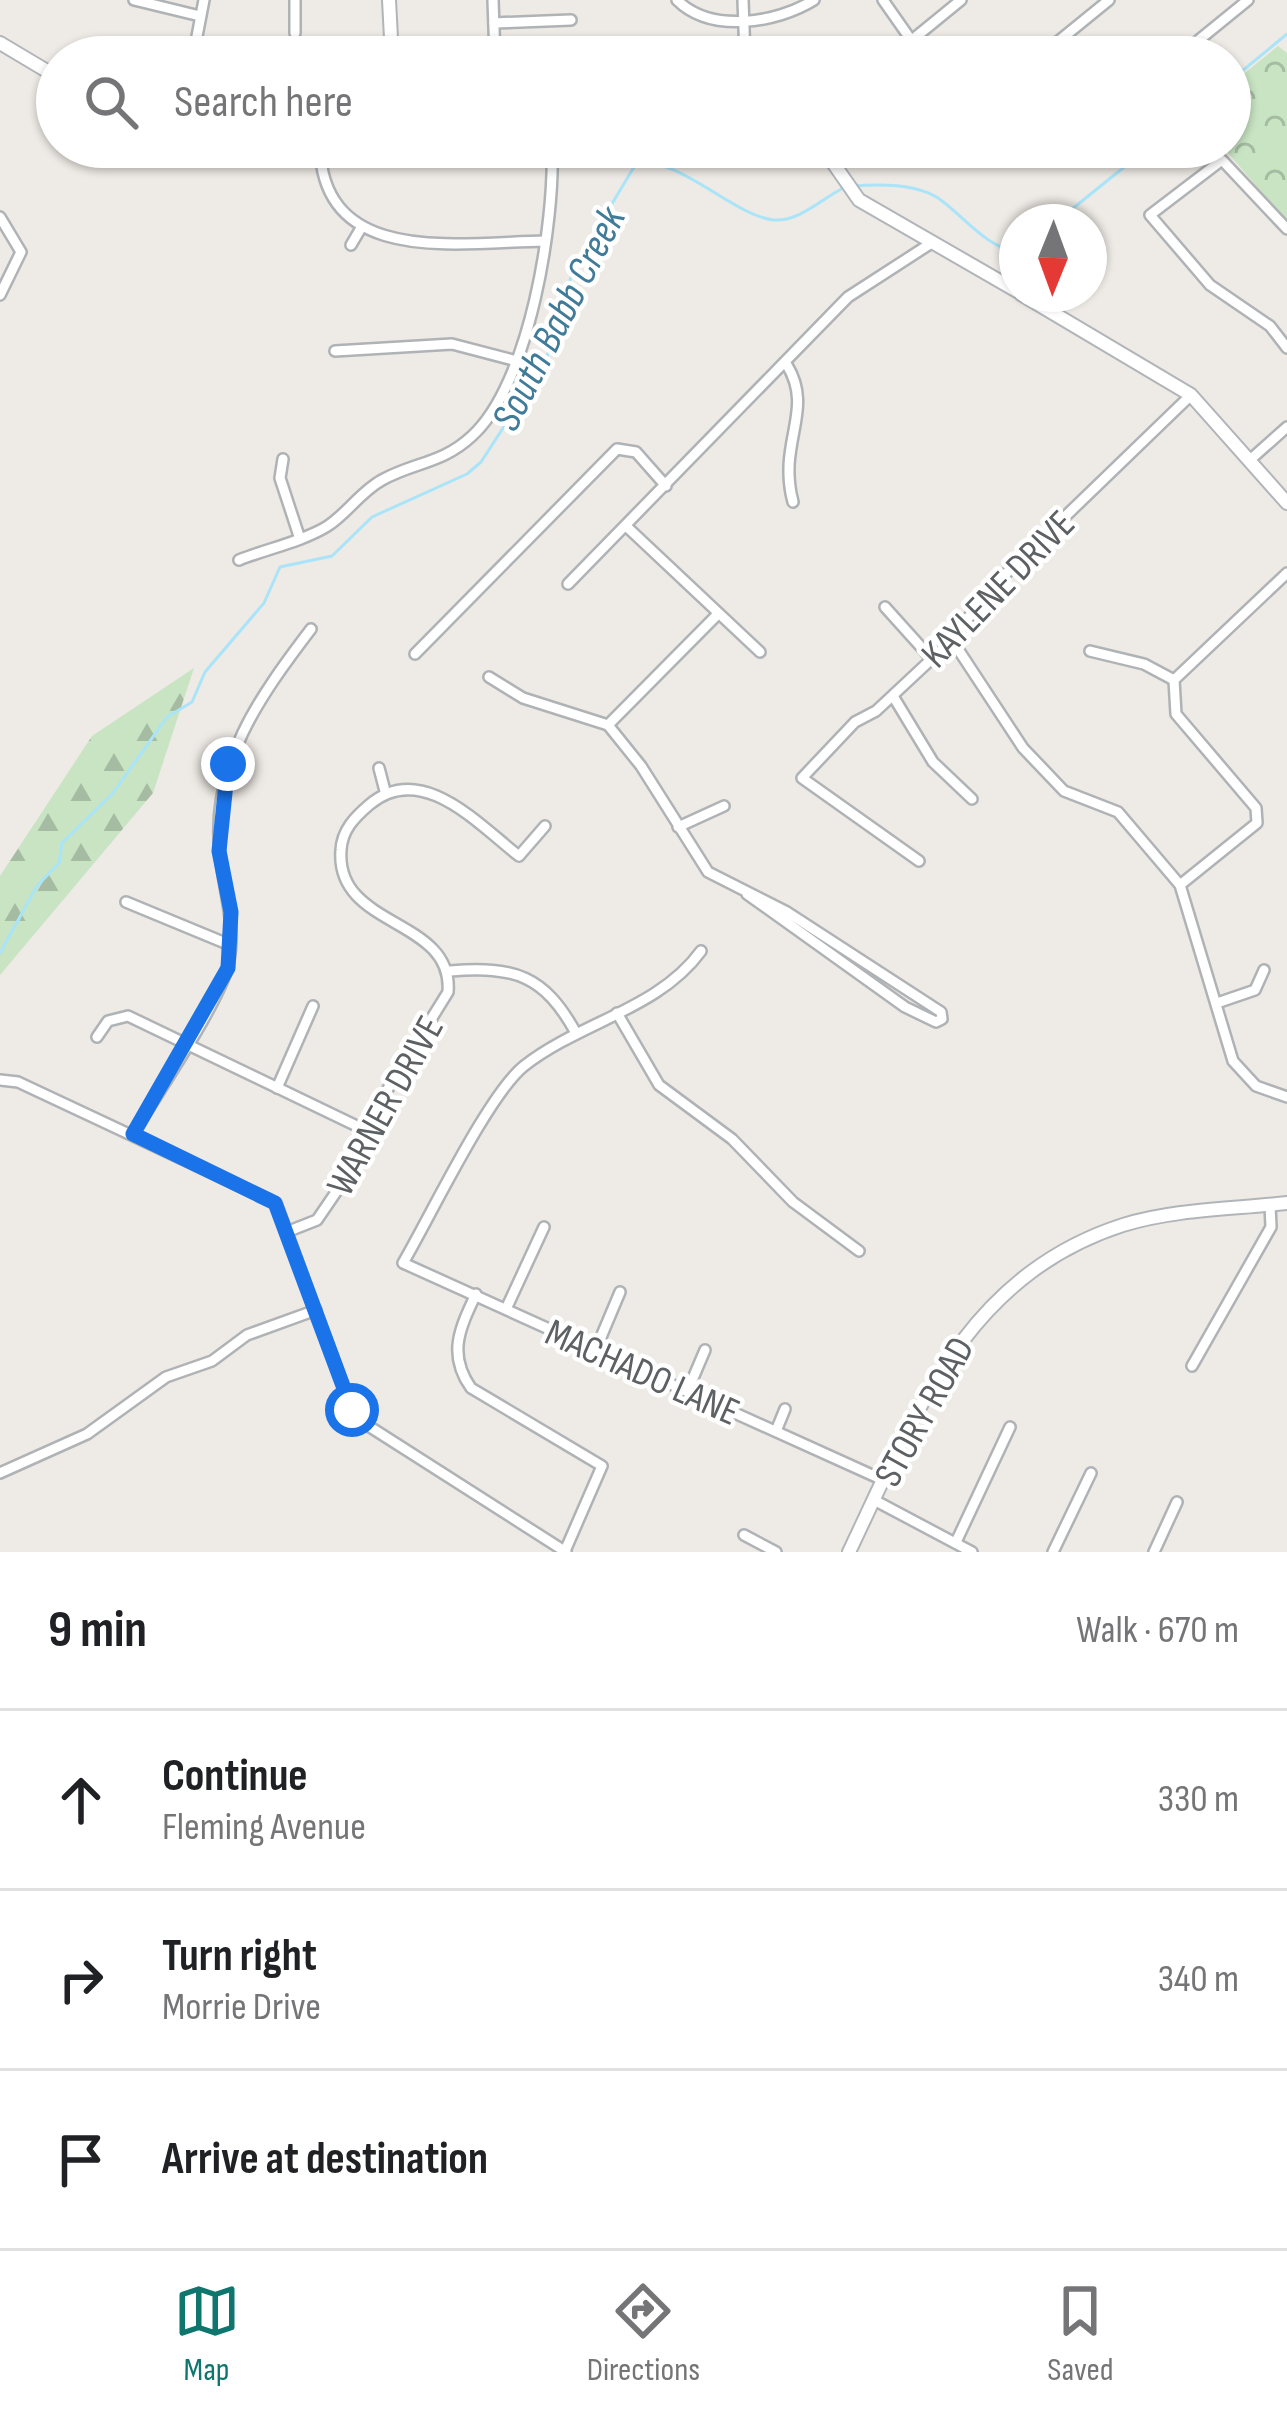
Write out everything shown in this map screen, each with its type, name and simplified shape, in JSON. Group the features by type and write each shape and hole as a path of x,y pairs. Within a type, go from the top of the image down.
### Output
{"street":[{"path":"134,0 200,16"},
{"path":"197,36 203,0"},
{"path":"295,0 295,33"},
{"path":"389,0 391,36"},
{"path":"493,0 494,36"},
{"path":"677,0 698,14 744,20 774,18 814,0"},
{"path":"743,0 745,36"},
{"path":"883,0 909,36"},
{"path":"917,36 962,0"},
{"path":"1065,36 1108,0"},
{"path":"1203,36 1247,0"},
{"path":"494,23 571,20"},
{"path":"0,43 36,64"},
{"path":"323,168 325,184 362,228 397,242 545,242"},
{"path":"239,560 327,527 356,496 387,476 437,462 474,434 494,410 517,361 554,200 553,168"},
{"path":"835,168 848,189 999,281"},
{"path":"1212,168 1150,215 1210,285 1270,326 1287,348"},
{"path":"1230,168 1287,229"},
{"path":"0,217 21,252 0,295"},
{"path":"351,245 362,228"},
{"path":"568,584 787,365 848,297 933,242"},
{"path":"1051,312 1191,394 1287,503"},
{"path":"335,351 452,344 517,361"},
{"path":"787,365 800,386 785,468 793,502"},
{"name":"KAYLENE DRIVE","path":"919,861 802,778 855,722 893,697 952,640 988,591 1191,394"},
{"path":"1251,459 1287,428"},
{"path":"415,654 617,449 637,452 666,486"},
{"path":"283,459 280,478 298,536"},
{"path":"626,526 716,616 760,652"},
{"path":"1180,885 1257,824 1256,808 1176,714 1174,680 1287,573"},
{"path":"885,607 930,657"},
{"path":"608,725 716,616"},
{"path":"133,1134 228,968 231,912 219,851 228,764 250,709 310,629"},
{"path":"952,640 1036,762 1064,791 1118,812 1180,885 1238,1068 1256,1085 1287,1097"},
{"path":"1090,651 1144,664 1174,680"},
{"path":"489,677 523,698 608,725 709,872 905,1007 936,1022 942,1018 940,1012 787,912 747,894"},
{"path":"893,697 933,762 972,799"},
{"path":"379,768 385,791 424,790 446,799 519,856 545,826"},
{"name":"WARNER DRIVE","path":"289,1231 317,1220 347,1176 362,1129 448,992 449,971 435,948 355,899 344,877 340,847 351,820 385,791"},
{"path":"678,827 724,806"},
{"path":"126,902 230,945"},
{"path":"449,971 520,974 555,996 576,1033 683,976 701,951"},
{"path":"1217,1004 1255,990 1264,970"},
{"path":"277,1088 313,1006"},
{"path":"617,1013 659,1085 732,1139 793,1202 859,1251"},
{"path":"97,1037 118,1014 362,1129"},
{"name":"MACHADO LANE","path":"576,1033 509,1081 403,1263 883,1480"},
{"path":"0,1080 18,1082 275,1203 345,1395 367,1426 565,1552 602,1466 595,1457 486,1399 461,1373 457,1341 476,1294"},
{"name":"STORY ROAD","path":"849,1552 964,1333 1027,1275 1121,1226 1287,1203"},
{"path":"1192,1366 1271,1227 1270,1205"},
{"path":"506,1309 544,1227"},
{"path":"596,1349 620,1292"},
{"path":"0,1473 87,1433 166,1376 212,1361 247,1335 316,1310"},
{"path":"688,1390 705,1350"},
{"path":"776,1431 785,1408"},
{"path":"956,1542 1010,1427"},
{"path":"1053,1552 1091,1473"},
{"path":"874,1500 972,1552"},
{"path":"1154,1552 1178,1502"},
{"path":"744,1535 776,1552"}],"green space":[{"path":"1278,46 1287,53 1287,222 1241,168 1251,168 1251,68"},
{"path":"194,668 153,793 0,975 0,876 92,736"}],"waterway":[{"name":"South Babb Creek","path":"1251,64 1287,34"},
{"name":"South Babb Creek","path":"0,953 37,886 59,863 62,843 113,793 167,717 192,702 205,672 264,603 280,567 332,556 372,517 467,474 481,462 545,363 574,267 633,168"},
{"name":"South Babb Creek","path":"668,168 757,216 774,220 801,214 843,188"},
{"name":"South Babb Creek","path":"1078,204 1123,168"},
{"name":"South Babb Creek","path":"853,186 896,186 929,193 999,246"}],"route":[{"path":"228,764 219,851 231,912 228,968 133,1134 236,1182 282,1211 352,1410"}]}
